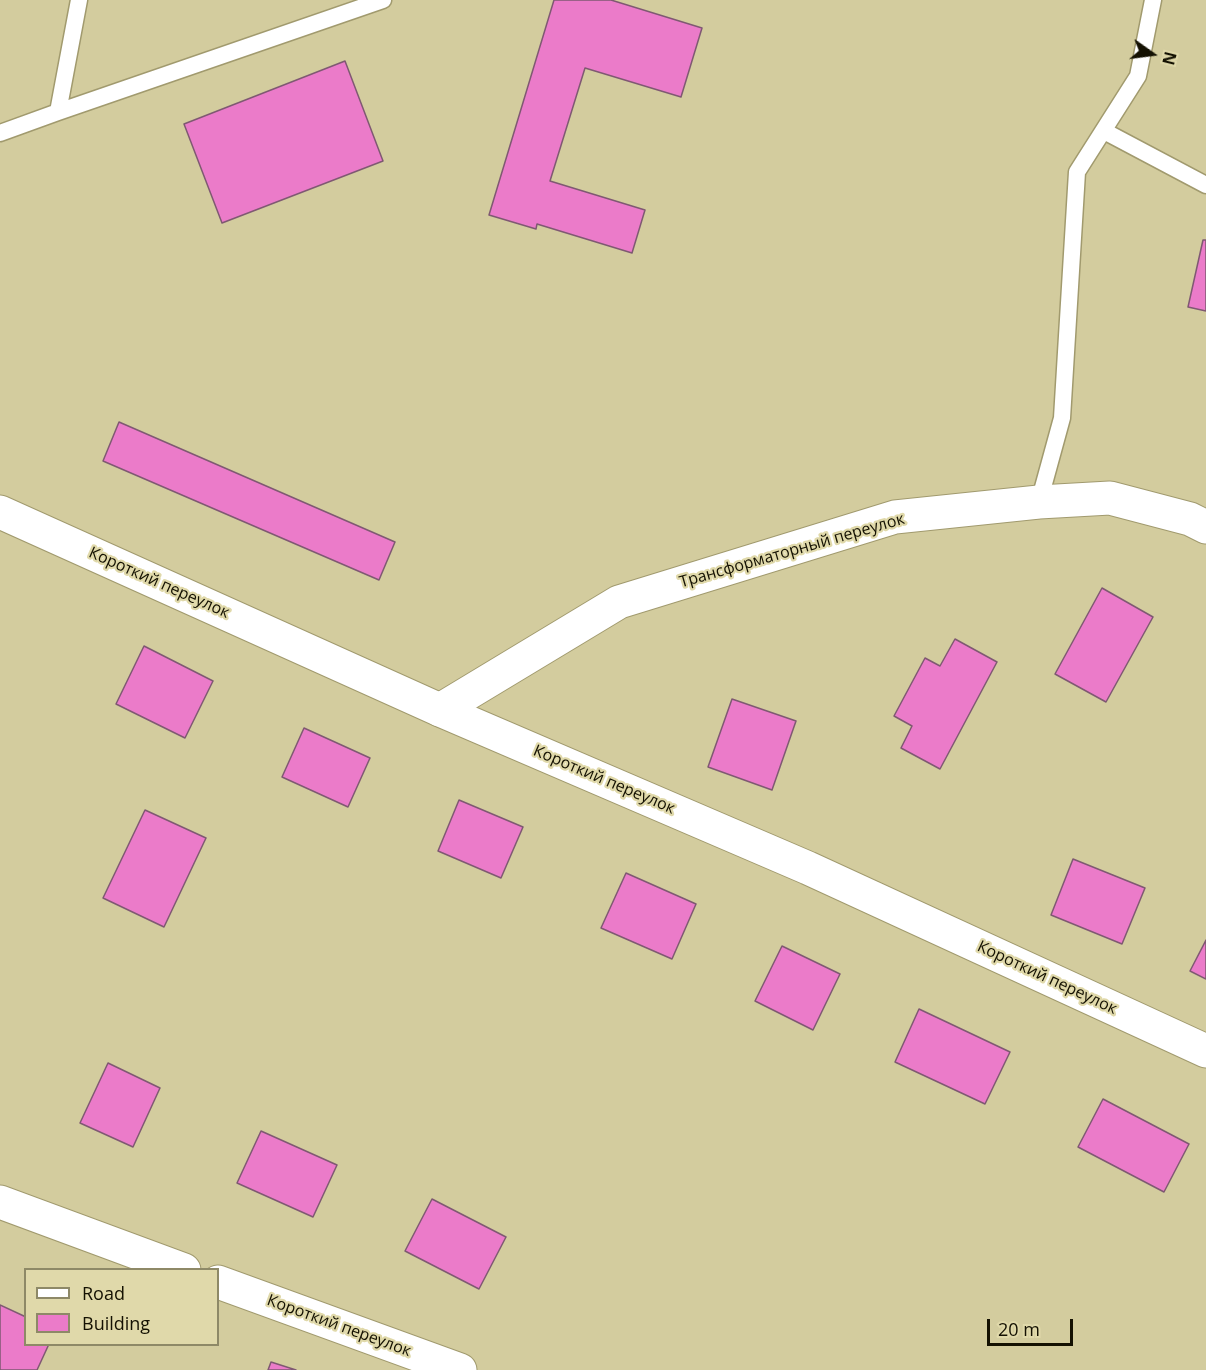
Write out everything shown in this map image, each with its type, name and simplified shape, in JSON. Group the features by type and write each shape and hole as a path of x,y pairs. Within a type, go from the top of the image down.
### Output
{"street":[{"name":"Трансформаторный переулок","path":"440,710 619,602 896,517 1039,502 1110,498 1190,519 1206,527"},
{"name":"Короткий переулок","path":"0,512 440,710 808,868 1206,1051"},
{"path":"0,1202 181,1268"},
{"name":"Короткий переулок","path":"219,1282 460,1370"}],"lane":[{"path":"58,112 79,0"},
{"path":"0,133 383,0"},
{"path":"1039,502 1062,418 1077,172 1138,76 1153,0"},
{"path":"1104,131 1206,185"}],"building":[{"path":"554,0 611,0 702,28 681,97 585,68 550,181 645,210 632,253 537,224 536,229 489,215"},
{"path":"345,61 383,161 222,223 184,124"},
{"path":"1203,240 1206,240 1206,311 1188,307"},
{"path":"119,422 395,542 379,580 103,461"},
{"path":"1102,588 1153,617 1106,702 1055,674"},
{"path":"955,639 997,662 940,769 901,748 912,726 894,716 925,658 940,666"},
{"path":"144,646 213,681 185,738 116,704"},
{"path":"732,699 796,721 772,790 708,767"},
{"path":"304,728 370,758 348,807 282,777"},
{"path":"459,800 523,827 501,878 438,851"},
{"path":"145,810 206,838 164,927 103,898"},
{"path":"1073,859 1145,888 1122,944 1051,915"},
{"path":"626,873 696,904 672,959 601,928"},
{"path":"1206,940 1206,979 1190,971"},
{"path":"782,946 840,974 813,1030 755,1001"},
{"path":"919,1009 1010,1052 985,1104 895,1062"},
{"path":"108,1063 160,1088 133,1147 80,1123"},
{"path":"1103,1099 1189,1144 1164,1192 1078,1147"},
{"path":"261,1131 337,1165 313,1217 237,1183"},
{"path":"432,1199 506,1237 479,1289 405,1251"},
{"path":"0,1305 24,1316 24,1346 48,1346 37,1370 0,1370"},
{"path":"271,1362 296,1370 268,1370"}]}
